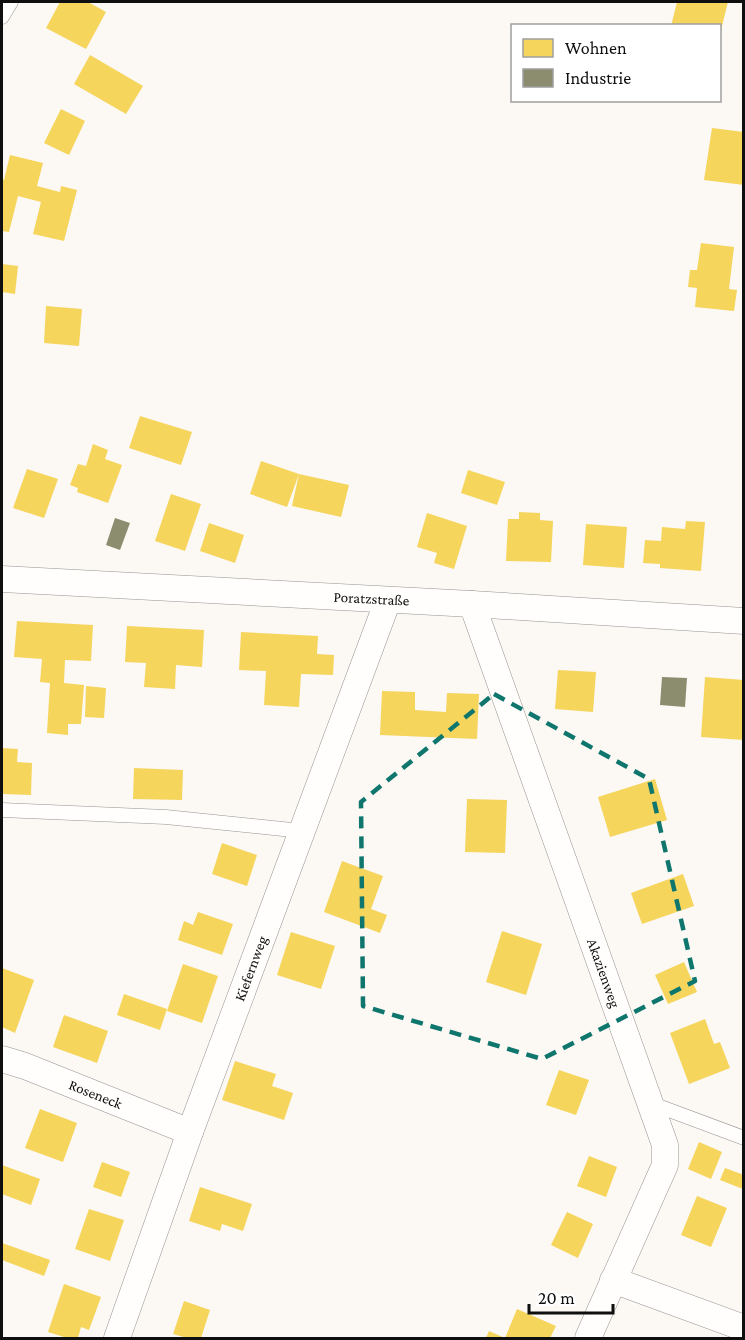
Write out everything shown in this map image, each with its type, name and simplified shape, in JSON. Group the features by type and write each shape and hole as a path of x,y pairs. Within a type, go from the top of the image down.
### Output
{"street":[{"name":"Poratzstraße","path":"2,579 744,621"},
{"name":"Kiefernweg","path":"117,1338 190,1132 388,600"},
{"name":"Akazienweg","path":"472,604 665,1145 664,1165 588,1338"},
{"name":"Roseneck","path":"2,1059 190,1132"},
{"path":"613,1280 744,1328"}],"lane":[{"path":"2,17 11,2"},
{"path":"2,810 166,817 302,831"},
{"path":"650,1102 744,1138"}],"highlighted area":[{"path":"494,694 649,779 695,981 542,1059 363,1006 361,802"}],"building: Wohnen":[{"path":"60,2 88,2 106,12 86,49 46,28"},
{"path":"677,2 728,2 721,30 721,24 672,24"},
{"path":"90,55 143,86 126,114 74,84"},
{"path":"61,109 85,121 69,155 44,143"},
{"path":"712,128 744,132 744,185 704,180"},
{"path":"10,155 43,163 37,186 60,192 61,186 77,190 64,241 33,234 41,202 18,196 9,232 2,231 2,179 4,180"},
{"path":"701,243 734,247 729,289 737,290 734,311 695,307 697,288 688,287 690,270 697,270"},
{"path":"2,264 18,266 15,294 2,292"},
{"path":"46,306 82,309 79,346 44,343"},
{"path":"140,416 192,432 181,465 129,448"},
{"path":"93,444 108,450 105,459 122,465 108,503 77,492 78,488 70,485 78,464 86,466"},
{"path":"261,461 299,474 287,507 250,494"},
{"path":"27,469 58,479 44,518 13,508"},
{"path":"468,470 505,482 497,505 461,493"},
{"path":"299,474 349,485 341,517 292,506"},
{"path":"171,494 201,504 185,551 155,541"},
{"path":"519,512 540,513 540,520 553,521 551,562 506,561 508,519 519,519"},
{"path":"427,513 467,526 454,569 434,563 437,553 417,547"},
{"path":"686,521 705,522 701,571 660,568 660,564 643,563 645,540 661,541 662,527 685,529"},
{"path":"209,523 244,535 235,563 200,551"},
{"path":"586,524 627,527 624,568 583,565"},
{"path":"17,621 93,625 91,661 65,660 64,683 84,685 81,724 68,724 68,735 47,733 50,683 40,682 42,659 14,657"},
{"path":"127,626 204,630 202,667 176,665 175,689 144,687 146,663 125,662"},
{"path":"241,632 318,636 317,654 334,655 333,675 301,674 299,707 264,705 266,671 239,670"},
{"path":"558,670 596,672 593,712 555,709"},
{"path":"705,677 744,680 744,740 701,737"},
{"path":"86,686 106,688 104,718 85,717"},
{"path":"382,691 415,692 415,710 446,712 447,693 479,694 477,739 380,735"},
{"path":"2,748 18,749 17,762 32,763 31,795 2,794"},
{"path":"134,768 183,770 182,800 133,799"},
{"path":"655,779 667,820 610,837 598,797"},
{"path":"467,799 507,800 505,853 465,852"},
{"path":"222,843 257,855 247,886 212,874"},
{"path":"342,861 383,876 371,909 387,915 380,933 324,912"},
{"path":"683,874 694,906 642,924 631,893"},
{"path":"198,912 233,924 222,955 178,940 184,921 193,925"},
{"path":"502,931 542,944 526,995 486,982"},
{"path":"291,932 335,946 321,989 277,975"},
{"path":"684,962 697,992 668,1004 655,975"},
{"path":"183,964 218,976 202,1023 167,1011"},
{"path":"2,968 34,980 15,1033 2,1027"},
{"path":"124,994 167,1009 160,1030 117,1015"},
{"path":"64,1015 108,1031 97,1063 53,1047"},
{"path":"705,1019 714,1044 720,1042 730,1068 689,1084 670,1033"},
{"path":"235,1061 276,1074 272,1086 293,1093 284,1120 222,1100"},
{"path":"559,1070 589,1080 576,1115 546,1105"},
{"path":"40,1109 77,1123 63,1162 25,1148"},
{"path":"699,1142 722,1152 711,1179 688,1169"},
{"path":"589,1156 617,1167 606,1197 577,1186"},
{"path":"102,1162 130,1172 121,1197 93,1187"},
{"path":"2,1165 40,1179 31,1205 2,1194"},
{"path":"725,1168 744,1175 743,1189 720,1180"},
{"path":"200,1187 252,1204 243,1231 222,1224 220,1231 189,1221"},
{"path":"697,1196 727,1208 711,1247 681,1235"},
{"path":"89,1209 124,1220 110,1261 75,1249"},
{"path":"567,1212 593,1224 578,1258 551,1245"},
{"path":"2,1243 50,1260 44,1276 2,1260"},
{"path":"64,1284 101,1297 89,1330 81,1327 78,1338 67,1338 48,1332"},
{"path":"184,1301 210,1310 201,1338 187,1338 173,1334"},
{"path":"517,1309 556,1326 550,1338 505,1338"},
{"path":"489,1331 505,1338 486,1338"}],"building: Industrie":[{"path":"115,518 130,523 120,550 106,545"},
{"path":"662,677 687,678 685,707 660,705"}]}
